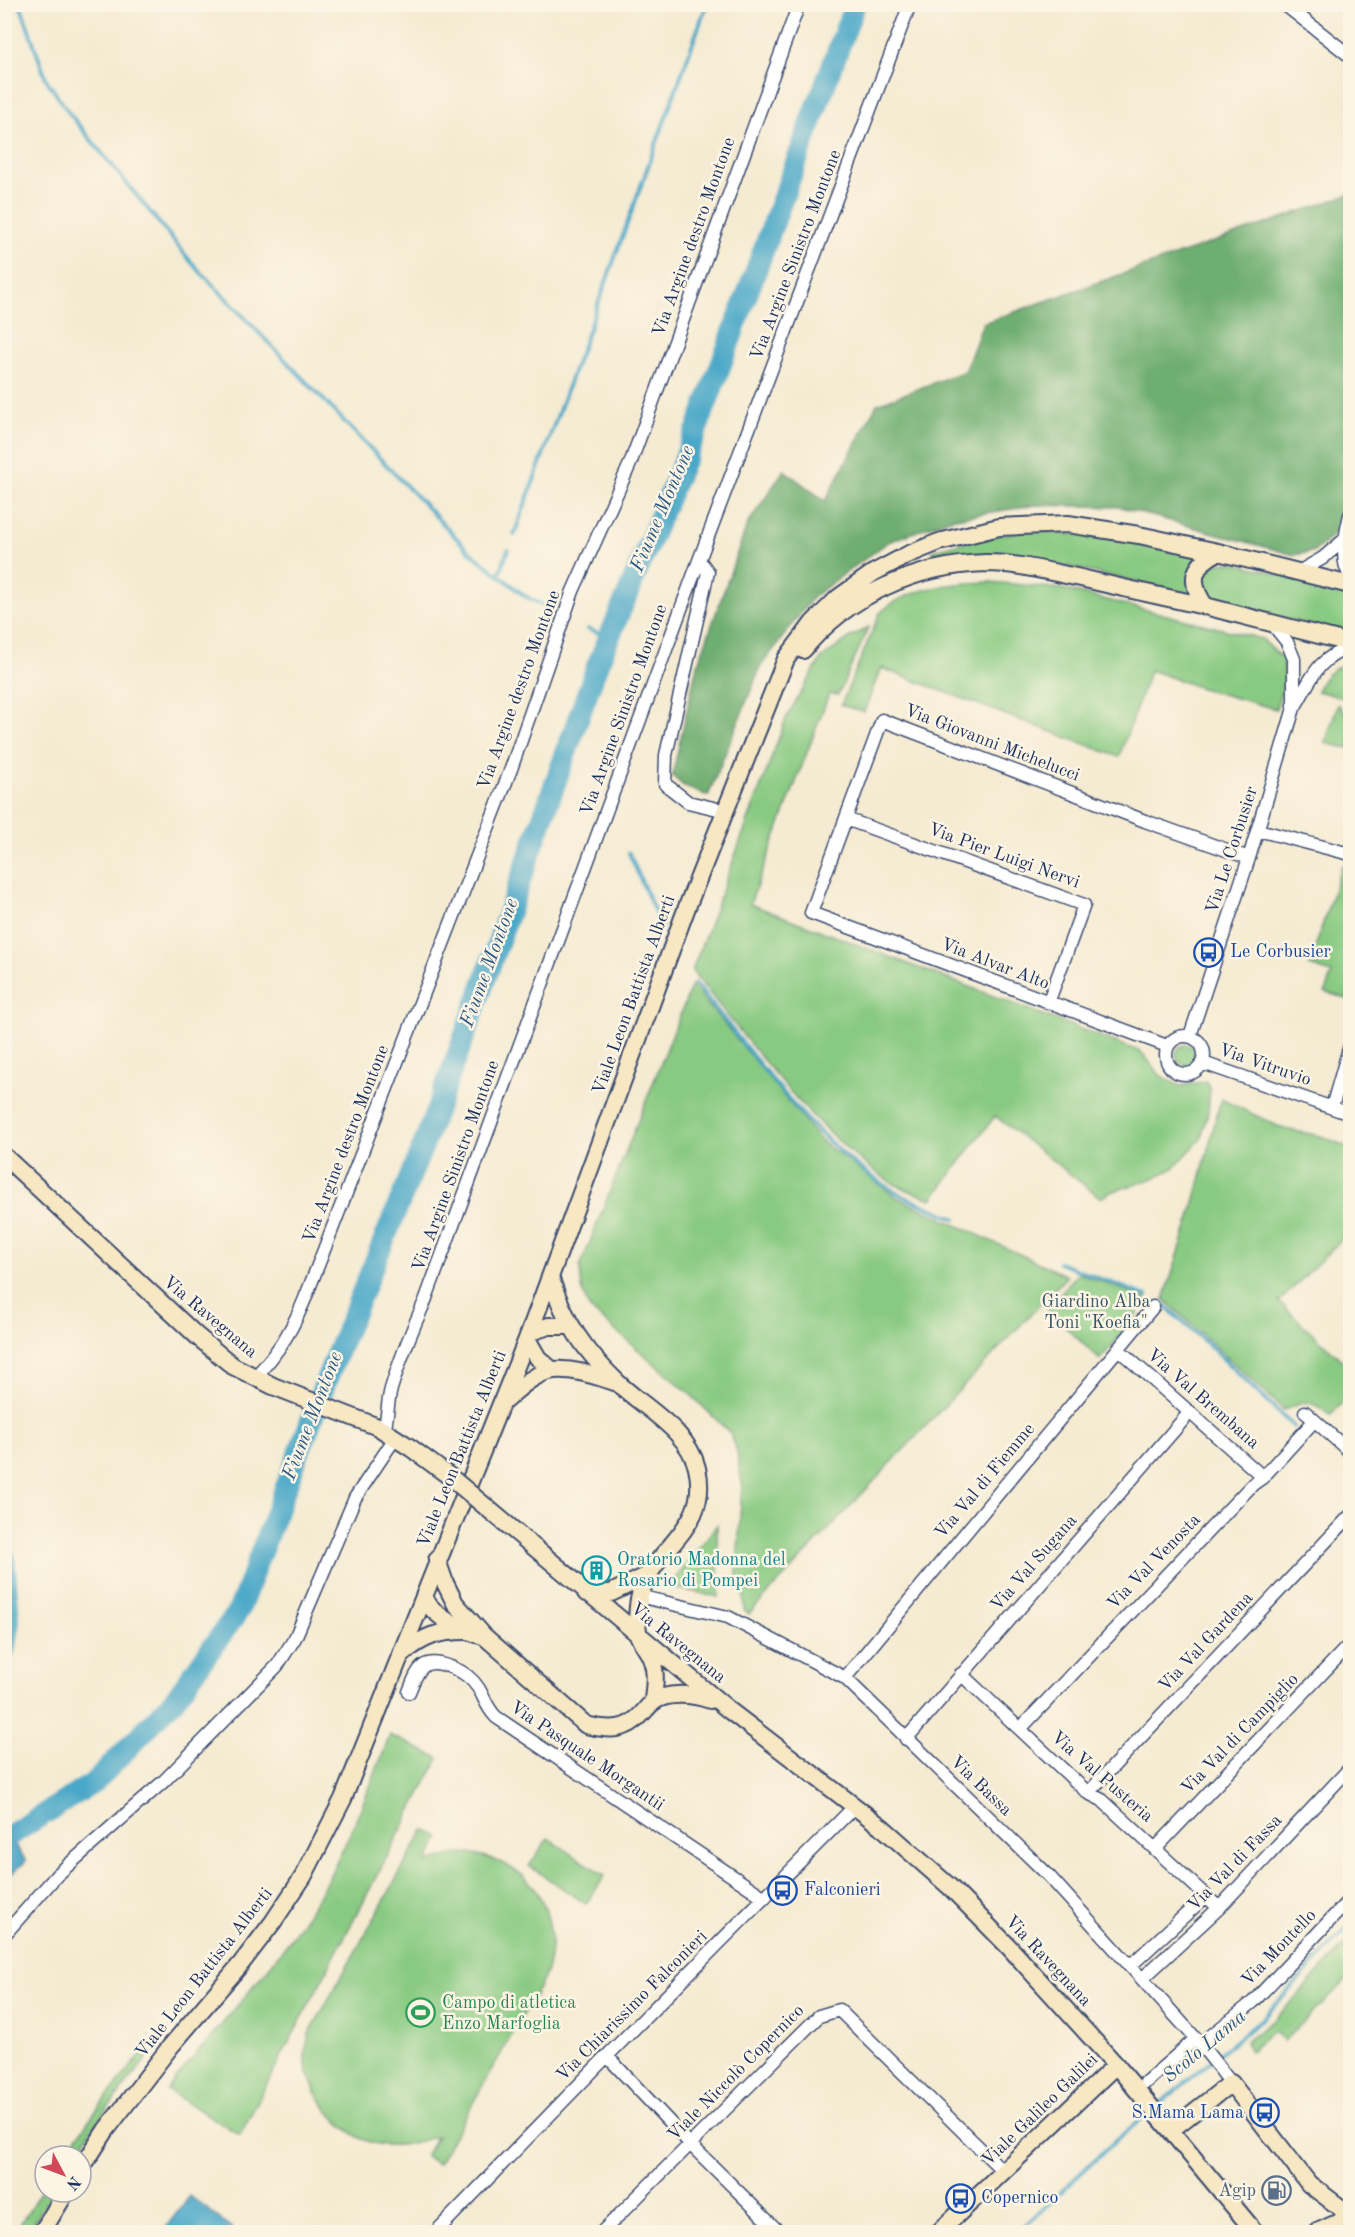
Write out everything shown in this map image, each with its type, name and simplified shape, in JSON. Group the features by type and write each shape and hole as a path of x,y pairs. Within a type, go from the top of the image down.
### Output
{"main road":[{"name":"Viale Leon Battista Alberti","path":"93,2150 170,2047 240,1965 273,1922 303,1877 344,1799 528,1335 687,907 786,659 813,623 838,598 873,573 907,555 939,542 999,527 1068,524 1139,535 1350,585"},
{"path":"1205,606 1196,591 1194,579 1204,559 1218,552"},
{"name":"Viale Leon Battista Alberti","path":"775,687 806,647 829,624 874,591 912,576 952,566 988,563 1036,568 1205,606 1350,645"},
{"name":"Via Ravegnana","path":"4,1156 198,1337 233,1366 254,1378 386,1432 449,1476 586,1593 730,1711 883,1828 950,1887 1009,1947 1116,2065 1141,2086 1171,2130 1255,2232"},
{"path":"550,1277 560,1307 587,1350 619,1383 677,1434 689,1450 697,1468 698,1488 695,1510 690,1523 648,1575 638,1605 639,1636 652,1660 654,1671 653,1701"},
{"path":"552,1370 538,1358 528,1335 549,1326 570,1326"},
{"path":"501,1404 529,1381 552,1370 587,1374 619,1383"},
{"path":"437,1560 455,1604 484,1636 586,1725 601,1729 626,1725 635,1721 653,1701 674,1695 692,1694 730,1711"},
{"path":"586,1593 611,1593 648,1575"},
{"path":"424,1598 455,1604"},
{"path":"424,1598 436,1614 466,1631 484,1636"},
{"path":"402,1655 417,1641 431,1635 449,1631 466,1631"},
{"name":"Viale Galileo Galilei","path":"939,2232 1116,2065"},
{"path":"1171,2130 1231,2084 1309,2184 1350,2217 1317,2232"},
{"path":"42,2232 59,2204"}],"street":[{"name":"Via Argine destro Montone","path":"254,1378 269,1363 295,1324 511,769 573,591 630,464 799,4"},
{"name":"Via Argine Sinistro Montone","path":"386,1432 390,1393 405,1345 429,1290 698,563 910,4"},
{"path":"1284,4 1345,53 1350,64"},
{"path":"1350,515 1344,540 1346,570 1350,574"},
{"path":"1297,573 1323,558 1344,540"},
{"path":"698,563 704,565 708,572 666,755 665,784 688,802 726,811"},
{"name":"Via Le Corbusier","path":"1271,622 1287,642 1294,659 1294,708"},
{"name":"Via Le Corbusier","path":"1190,1036 1258,830 1294,708 1310,678 1321,664 1350,645"},
{"name":"Via Giovanni Michelucci","path":"811,912 882,720 1145,821 1249,858"},
{"name":"Via Pier Luigi Nervi","path":"846,819 1084,904 1048,1003"},
{"path":"1258,830 1350,854"},
{"name":"Via Alvar Alto","path":"811,912 1167,1046"},
{"path":"1190,1036 1203,1046 1203,1063 1189,1074 1177,1073 1166,1058 1167,1046 1174,1038 1190,1036"},
{"path":"1332,1107 1350,1045"},
{"name":"Via Vitruvio","path":"1203,1063 1350,1114"},
{"name":"Via Val di Fiemme","path":"845,1678 1153,1307"},
{"name":"Via Val Brembana","path":"1118,1349 1263,1477"},
{"name":"Via Val Sugana","path":"906,1738 1190,1412"},
{"name":"Via Val Venosta","path":"1020,1729 1253,1484 1263,1477 1310,1417 1350,1452"},
{"path":"4,1935 57,1875 164,1781 277,1666 298,1631 386,1432"},
{"name":"Via Val Gardena","path":"1088,1793 1350,1516"},
{"name":"Via Bassa","path":"647,1598 728,1617 845,1678 1048,1875 1198,2041 1231,2084"},
{"name":"Via Val di Campiglio","path":"1156,1848 1350,1644"},
{"name":"Via Pasquale Morgantii","path":"409,1692 416,1675 424,1665 431,1661 465,1673 479,1689 486,1706 496,1717 765,1898"},
{"name":"Via Val Pusteria","path":"961,1674 1088,1793 1102,1800 1219,1908"},
{"name":"Via Val di Fassa","path":"1142,1979 1219,1908 1350,1768"},
{"name":"Via Chiarissimo Falconieri","path":"436,2232 606,2056 855,1806"},
{"name":"Via Val di Fassa","path":"1130,1966 1206,1896"},
{"name":"Via Montello","path":"1141,2086 1191,2043 1208,2039 1253,2002 1350,1899"},
{"name":"Viale Niccolò Copernico","path":"602,2232 819,2016 838,2010 1004,2172"},
{"path":"606,2056 779,2232"}],"green space":[{"path":"1350,194 1350,470 1337,529 1328,540 1315,551 1294,555 1120,507 1036,505 949,519 888,542 813,597 761,666 708,796 685,787 672,776 696,670 747,525 784,470 825,501 877,404 965,371 983,323"},
{"path":"1035,531 1104,537 1202,555 1191,594 1004,555 959,556 933,561 932,551 981,537"},
{"path":"1223,562 1240,564 1350,593 1350,636 1211,599 1205,594 1201,577 1210,567"},
{"path":"990,582 1063,589 1262,639 1284,660 1284,683 1276,709 1204,689 1150,670 1119,757 881,668 864,712 841,705 880,613 891,604 917,592 946,585"},
{"path":"869,627 838,695 829,694 750,904 1141,1052 1161,1076 1180,1086 1206,1081 1210,1089 1208,1112 1201,1139 1174,1168 1101,1198 995,1116 932,1199 905,1189 889,1181 861,1160 808,1111 783,1084 692,971 787,716 821,659 849,638"},
{"path":"1350,661 1350,706 1344,698 1317,691 1323,679 1330,672"},
{"path":"1338,704 1350,720 1350,749 1325,743"},
{"path":"1342,865 1350,867 1350,986 1347,999 1325,992 1332,973 1309,966"},
{"path":"692,985 822,1142 898,1198 1067,1276 749,1614 744,1610 744,1592 736,1588 742,1483 736,1448 730,1433 688,1392 590,1309 584,1294 580,1267"},
{"path":"1186,1045 1193,1048 1196,1055 1193,1062 1186,1065 1179,1062 1176,1055 1179,1048"},
{"path":"1221,1099 1284,1129 1321,1136 1350,1148 1350,1231 1279,1302 1350,1368 1350,1394 1331,1415 1309,1403 1284,1410 1164,1299 1190,1218"},
{"name":"Giardino Alba Toni \"Koefia\"","path":"1078,1273 1146,1298 1133,1321 1100,1360 1047,1309"},
{"path":"717,1525 719,1597 669,1587"},
{"path":"390,1735 439,1758 240,2135 167,2090 284,1948 317,1899 344,1846"},
{"path":"424,1830 440,1837 427,1863 438,1858 470,1854 491,1858 525,1878 542,1901 547,1915 551,1945 546,1973 539,1987 438,2164 425,2156 437,2136 408,2144 386,2145 365,2140 352,2133 340,2123 319,2098 307,2070 305,2056 309,2034"},
{"path":"548,1838 605,1876 586,1904 529,1866"},
{"path":"1350,1939 1350,1977 1284,2041 1274,2031 1250,2051 1245,2042 1275,2019"},
{"path":"142,2053 148,2057 96,2123 83,2144 72,2144"},
{"path":"33,2203 45,2204 29,2232 5,2232 5,2226 16,2231"}],"water":[{"path":"5,1830 26,1861 4,1880"},
{"path":"190,2196 237,2232 162,2232"}],"waterway":[{"path":"20,4 46,79 69,113 192,263 469,551 525,596 555,612"},
{"path":"514,535 707,4"},
{"name":"Fiume Montone","path":"4,1839 95,1782 175,1699 239,1610 331,1368 425,1141 597,666 694,437 855,4"},
{"path":"499,575 508,550"},
{"path":"588,629 609,638"},
{"path":"629,853 662,928"},
{"path":"695,983 789,1100 842,1153 901,1195 956,1219"},
{"path":"1059,1263 1147,1296"},
{"path":"1162,1303 1294,1427"},
{"path":"4,1556 9,1621 4,1652"},
{"name":"Scolo Lama","path":"1157,2106 1263,2018 1350,1925"},
{"name":"Scolo Lama","path":"1018,2232 1148,2113"}],"place":[{"name":"Le Corbusier","path":"1209,952"},
{"name":"Oratorio Madonna del Rosario di Pompei","path":"596,1570"},
{"name":"Falconieri","path":"783,1890"},
{"name":"Campo di atletica Enzo Marfoglia","path":"421,2013"},
{"name":"S.Mama Lama","path":"1265,2113"},
{"name":"Agip","path":"1277,2191"},
{"name":"Copernico","path":"960,2198"}]}
